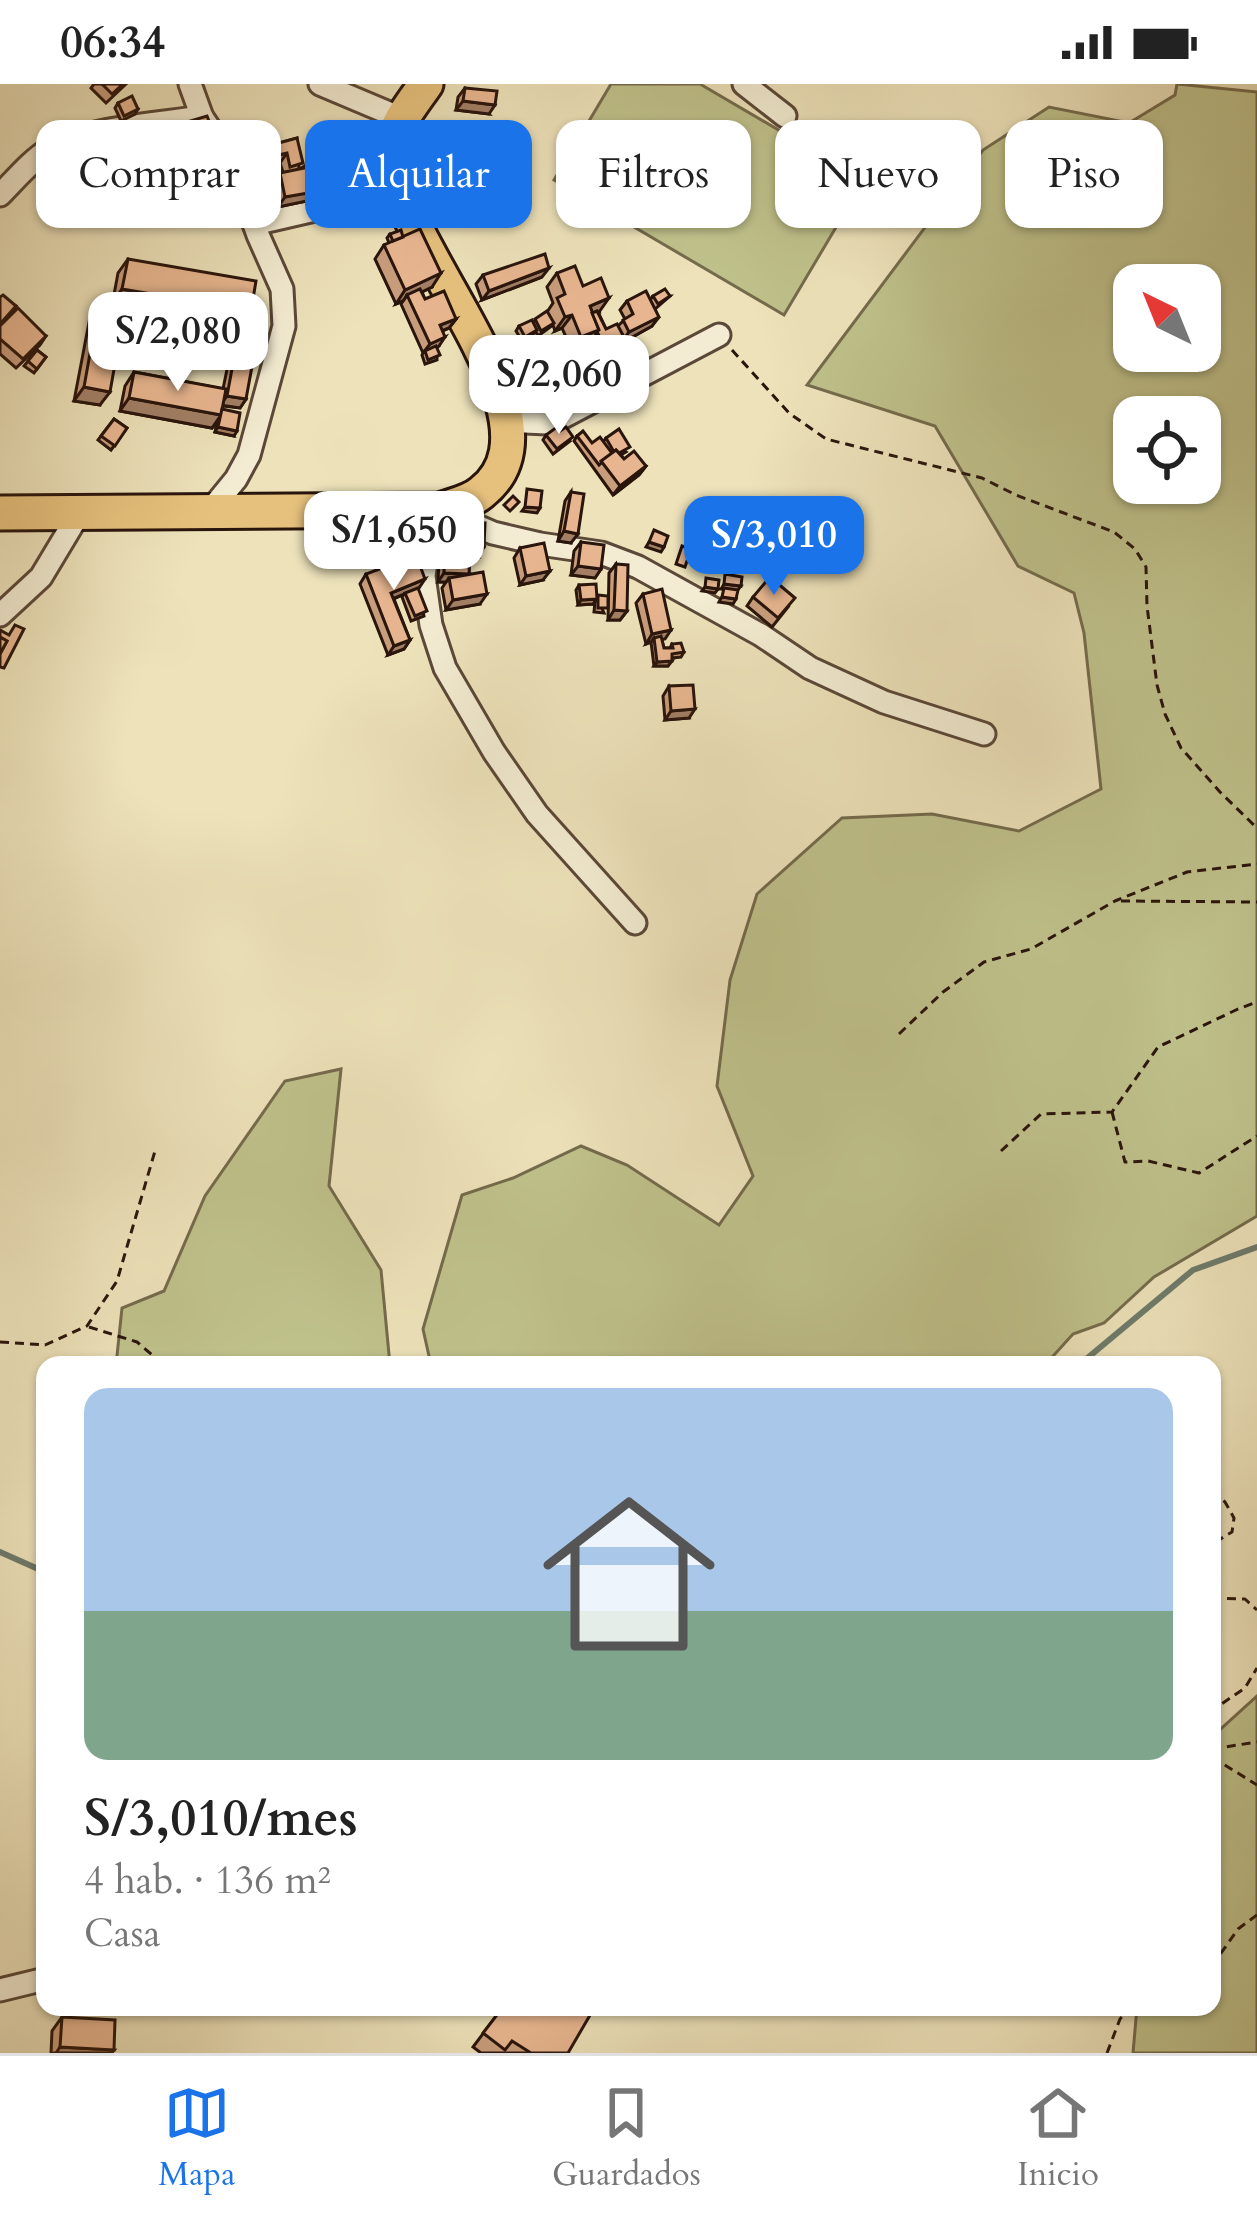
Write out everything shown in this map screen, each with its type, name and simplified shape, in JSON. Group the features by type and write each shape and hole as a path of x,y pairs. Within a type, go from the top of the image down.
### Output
{"main road":[{"path":"403,119 426,84"},
{"path":"0,513 440,510 472,499 499,474 507,446 499,389 418,228"}],"street":[{"path":"190,84 204,120"},
{"path":"320,84 403,119"},
{"path":"743,84 785,116"},
{"path":"0,195 45,152 67,142 202,117"},
{"path":"209,512 249,455 284,326 282,289 256,228"},
{"path":"505,421 547,422 563,417 718,335"},
{"path":"635,923 537,814 445,668 430,625 424,576 431,528 440,510 493,533 601,553 638,567 761,635 810,668 884,702 984,734"},
{"path":"0,615 40,578 80,512"},
{"path":"0,1990 36,1981"}],"path":[{"path":"718,335 789,413 826,439 982,478 1114,532 1135,549 1146,567 1154,665 1166,714 1181,748 1257,828"},
{"path":"899,1034 943,992 984,962 1031,949 1115,901 1187,872 1257,864"},
{"path":"1115,901 1257,902"},
{"path":"1257,1002 1158,1047 1112,1112 1125,1162 1148,1161 1199,1173 1257,1136"},
{"path":"1001,1151 1042,1114 1112,1112"},
{"path":"0,1342 45,1345 87,1326 117,1281 155,1151"},
{"path":"87,1326 137,1342 153,1356"},
{"path":"1221,1499 1234,1518 1232,1532 1221,1539"},
{"path":"1221,1598 1245,1599 1257,1610"},
{"path":"1221,1704 1245,1688 1257,1668"},
{"path":"1221,1747 1257,1742"},
{"path":"1221,1763 1257,1785"},
{"path":"1221,1953 1238,1929 1257,1915"},
{"path":"1107,2053 1123,2016"}],"green space":[{"path":"611,84 700,84 775,128 775,228 836,228 784,315 636,228 751,228 751,120 590,120"},
{"path":"1177,84 1257,92 1257,1216 1154,1277 1104,1323 1073,1334 1053,1356 429,1356 423,1329 462,1195 513,1178 581,1146 627,1165 719,1225 753,1176 717,1086 730,980 757,894 842,818 932,814 1019,831 1101,789 1084,633 1074,593 1018,566 935,426 807,385 925,228 981,228 983,150 1005,136 1005,228 1163,228 1163,120 1134,120 1175,95"},
{"path":"1049,107 1114,120 1029,120"},
{"path":"341,1069 329,1186 381,1270 389,1356 117,1356 122,1308 164,1291 205,1196 285,1081"},
{"path":"1257,1696 1257,2053 1133,2053 1136,2016 1221,2016 1221,1729"}],"building":[{"path":"102,84 123,84 112,94"},
{"path":"465,88 497,91 495,105 463,101"},
{"path":"132,96 138,109 124,116 118,103"},
{"path":"297,138 303,163 290,167 287,153 281,154 281,142"},
{"path":"305,168 305,194 285,197 281,173"},
{"path":"420,229 441,273 405,290 384,245"},
{"path":"545,254 549,268 489,291 483,275"},
{"path":"128,259 256,281 251,311 122,289"},
{"path":"575,266 583,286 601,278 609,298 590,306 599,330 581,337 572,315 565,317 557,298 565,294 557,273"},
{"path":"420,289 425,299 444,291 456,319 440,325 445,337 430,344 407,295"},
{"path":"665,289 670,296 658,304 653,296"},
{"path":"646,291 659,317 629,332 623,320 633,314 627,301"},
{"path":"0,297 16,306 0,324"},
{"path":"100,298 126,302 110,392 84,387"},
{"path":"18,308 46,336 23,359 0,339 0,324"},
{"path":"547,311 554,323 541,331 535,319"},
{"path":"597,311 606,329 617,324 625,339 607,349 592,313"},
{"path":"532,320 537,330 525,337 519,326"},
{"path":"239,331 258,334 246,399 227,396"},
{"path":"436,346 440,355 428,360 425,351"},
{"path":"37,350 46,357 37,369 28,361"},
{"path":"553,353 565,380 552,386 540,360"},
{"path":"602,366 609,377 587,391 584,378"},
{"path":"134,372 226,389 221,415 129,398"},
{"path":"581,372 590,389 574,397 565,380"},
{"path":"562,385 571,402 557,409 549,391"},
{"path":"222,409 240,413 237,431 218,427"},
{"path":"114,419 127,428 115,446 101,436"},
{"path":"557,427 560,431 566,427 573,437 557,449 546,435"},
{"path":"619,429 630,447 619,453 606,438"},
{"path":"583,431 592,443 600,437 612,453 599,465 577,436"},
{"path":"616,450 624,459 634,451 646,466 620,486 601,461"},
{"path":"527,489 542,491 540,508 525,507"},
{"path":"571,492 584,494 578,534 564,531"},
{"path":"513,496 519,502 510,511 504,505"},
{"path":"445,522 485,523 484,547 445,547"},
{"path":"654,530 668,536 664,547 649,542"},
{"path":"701,532 729,537 726,550 698,545"},
{"path":"581,542 604,545 601,569 578,566"},
{"path":"544,543 550,571 526,576 520,548"},
{"path":"682,546 691,549 685,567 676,564"},
{"path":"445,551 470,552 469,574 444,573"},
{"path":"416,555 425,579 391,593 410,640 394,646 366,574"},
{"path":"616,564 628,565 627,611 614,610"},
{"path":"483,572 487,594 453,600 449,578"},
{"path":"725,574 742,577 741,586 724,584"},
{"path":"770,577 795,598 778,618 753,597"},
{"path":"706,578 719,580 718,589 705,587"},
{"path":"596,584 597,599 581,600 579,585"},
{"path":"418,588 427,611 415,616 405,593"},
{"path":"724,588 738,590 736,599 722,597"},
{"path":"662,589 671,630 652,634 643,594"},
{"path":"598,595 608,596 608,608 598,608"},
{"path":"15,625 24,629 4,668 0,667 7,641 0,637 0,630 9,635"},
{"path":"661,636 664,648 681,643 684,652 672,654 672,661 657,662 654,638"},
{"path":"693,685 695,709 671,711 669,686"},
{"path":"496,2016 590,2016 568,2053 531,2053 512,2041 505,2050 483,2033"},
{"path":"62,2017 115,2020 114,2050 60,2047"}],"waterway":[{"path":"1090,1356 1193,1270 1257,1247"},
{"path":"0,1552 36,1568"}]}
